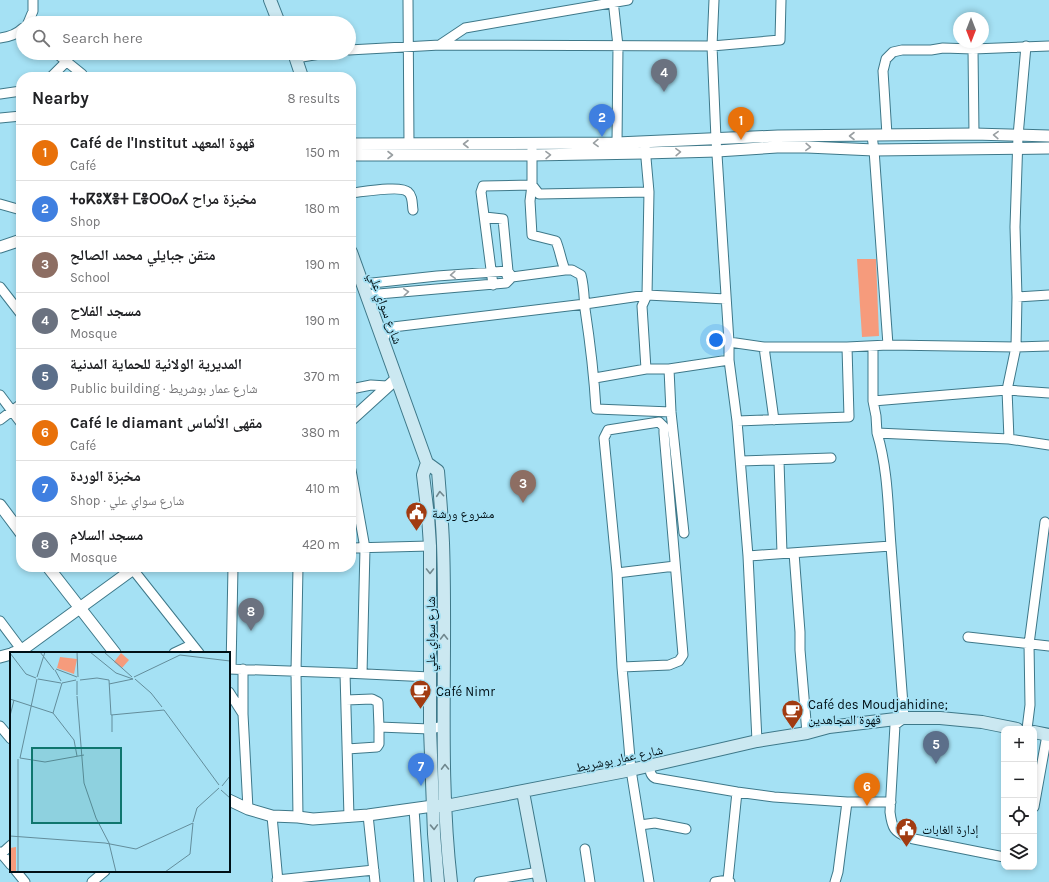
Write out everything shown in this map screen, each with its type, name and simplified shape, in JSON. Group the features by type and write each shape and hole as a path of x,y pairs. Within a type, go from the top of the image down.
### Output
{"main road":[{"path":"270,0 277,16"},
{"path":"296,60 300,72"},
{"name":"شارع سواي علي","path":"356,267 383,340 391,383 427,463 438,471 443,536 444,726 448,852 451,882"},
{"name":"شارع سواي علي","path":"427,463 423,474 430,546 430,729 434,834 438,882"},
{"name":"شارع عمار بوشريط","path":"433,806 446,806 523,792 650,766 757,741 807,733 829,727 904,718 955,719 1001,726"},
{"path":"1037,733 1048,735"},
{"path":"523,792 539,877"}],"street":[{"path":"408,0 409,144"},
{"path":"440,45 465,28 613,1 628,0"},
{"path":"714,0 712,46 716,139 729,360 741,461 748,556 757,741"},
{"path":"356,50 440,45 712,46 780,40 781,0"},
{"path":"31,16 36,1"},
{"path":"613,1 618,46 616,143"},
{"path":"0,38 9,37 16,34"},
{"path":"1009,439 1008,390 1016,347 1017,297 1015,228 1018,136 1026,46"},
{"path":"887,135 883,71 886,59 893,52 902,50 931,50 943,48 973,49 1049,46"},
{"path":"973,49 974,134"},
{"path":"55,72 66,62 79,72"},
{"path":"0,94 16,92"},
{"path":"0,118 16,116"},
{"path":"356,155 532,149 645,141 716,139 778,141 887,135 974,134 1049,136"},
{"path":"872,136 888,345"},
{"path":"645,141 644,153 649,192 647,296 642,306 646,369"},
{"path":"356,144 409,144 644,153 717,151 778,141 806,147 874,150 1049,148"},
{"path":"532,149 532,185 530,201 532,235 556,241 565,270"},
{"path":"532,185 539,194 649,192"},
{"path":"493,285 482,192 483,186 532,185"},
{"path":"356,193 398,189 406,190 411,196 413,210"},
{"path":"0,204 16,209"},
{"path":"485,218 503,219 509,277"},
{"path":"0,247 16,242"},
{"path":"367,295 493,285 509,277 572,270 582,275 584,286 584,304 595,378 596,409 671,412"},
{"path":"362,284 492,272 509,277"},
{"path":"0,287 16,308"},
{"path":"1017,297 1049,295"},
{"path":"383,340 386,333 393,327 647,296 726,299"},
{"path":"729,342 764,348 888,345 1016,347 1049,346"},
{"path":"873,346 873,401 877,432 885,467 904,718 895,725 891,822 899,834 909,838 1001,856"},
{"path":"737,421 849,417 847,347"},
{"path":"764,348 774,420"},
{"path":"595,378 646,369 669,369 729,360"},
{"path":"669,369 671,412 684,533"},
{"path":"356,388 371,384 391,383"},
{"path":"356,415 391,383"},
{"path":"873,401 1008,390 1049,393"},
{"path":"0,395 16,416"},
{"path":"0,420 16,408"},
{"path":"622,667 668,664 679,661 682,658 664,433 662,424 655,422 608,430 604,438 617,573 622,667 631,770 649,882"},
{"path":"877,432 1009,439 1049,445"},
{"path":"741,461 779,461 831,458"},
{"path":"779,461 782,553"},
{"path":"356,500 364,548 362,674"},
{"path":"0,505 16,526"},
{"path":"1027,726 1030,705 1029,644 1045,522"},
{"path":"356,548 430,546"},
{"path":"748,556 891,546"},
{"path":"794,553 807,733"},
{"path":"617,573 675,566"},
{"path":"52,572 114,652"},
{"path":"0,621 17,652 128,572"},
{"path":"136,572 191,645 198,652"},
{"path":"233,572 230,669 430,677"},
{"path":"298,572 296,672 298,817"},
{"path":"968,637 1049,646"},
{"path":"176,652 191,645"},
{"path":"0,657 10,654"},
{"path":"243,670 243,714 248,809"},
{"path":"345,673 349,817"},
{"path":"230,694 243,714"},
{"path":"346,700 372,699 378,702 379,727 379,744 377,747 346,749"},
{"path":"379,727 430,729 444,726"},
{"path":"1,730 10,738"},
{"path":"1036,798 1048,735"},
{"path":"650,766 650,773 655,778 737,792 774,797 847,802 891,802"},
{"path":"715,882 729,881 737,792"},
{"name":"شارع عمار بوشريط","path":"230,800 248,809 272,816 313,819 368,816 433,806"},
{"path":"835,882 838,872 847,802"},
{"path":"414,809 419,882"},
{"path":"272,816 277,881 374,870"},
{"path":"368,816 375,882"},
{"path":"640,825 655,823 686,829"},
{"path":"10,846 0,853 10,864"},
{"path":"585,849 590,882"},
{"path":"17,872 25,882"},
{"path":"92,882 104,872"},
{"path":"478,882 539,877"}],"shaded area":[{"path":"857,259 876,259 879,336 862,337"}],"place":[{"name":"مسجد الفلاح","path":"664,92"},
{"name":"ⵜⴰⴽⵓⵅⴻⵜ ⵎⴻⵔⵔⴰⵃ مخبزة مراح","path":"602,137"},
{"name":"Café de l'Institut قهوة المعهد","path":"741,140"},
{"name":"متقن جبايلي محمد الصالح","path":"523,503"},
{"name":"مشروع ورشة","path":"416,532"},
{"name":"مسجد السلام","path":"251,631"},
{"name":"Café Nimr","path":"420,710"},
{"name":"Café des Moudjahidine; قهوة المجاهدين","path":"792,730"},
{"name":"المديرية الولائية للحماية المدنية","path":"936,764"},
{"name":"مخبزة الوردة","path":"421,786"},
{"name":"Café le diamant مقهى الألماس","path":"867,806"},
{"name":"إدارة الغابات","path":"906,848"}]}
